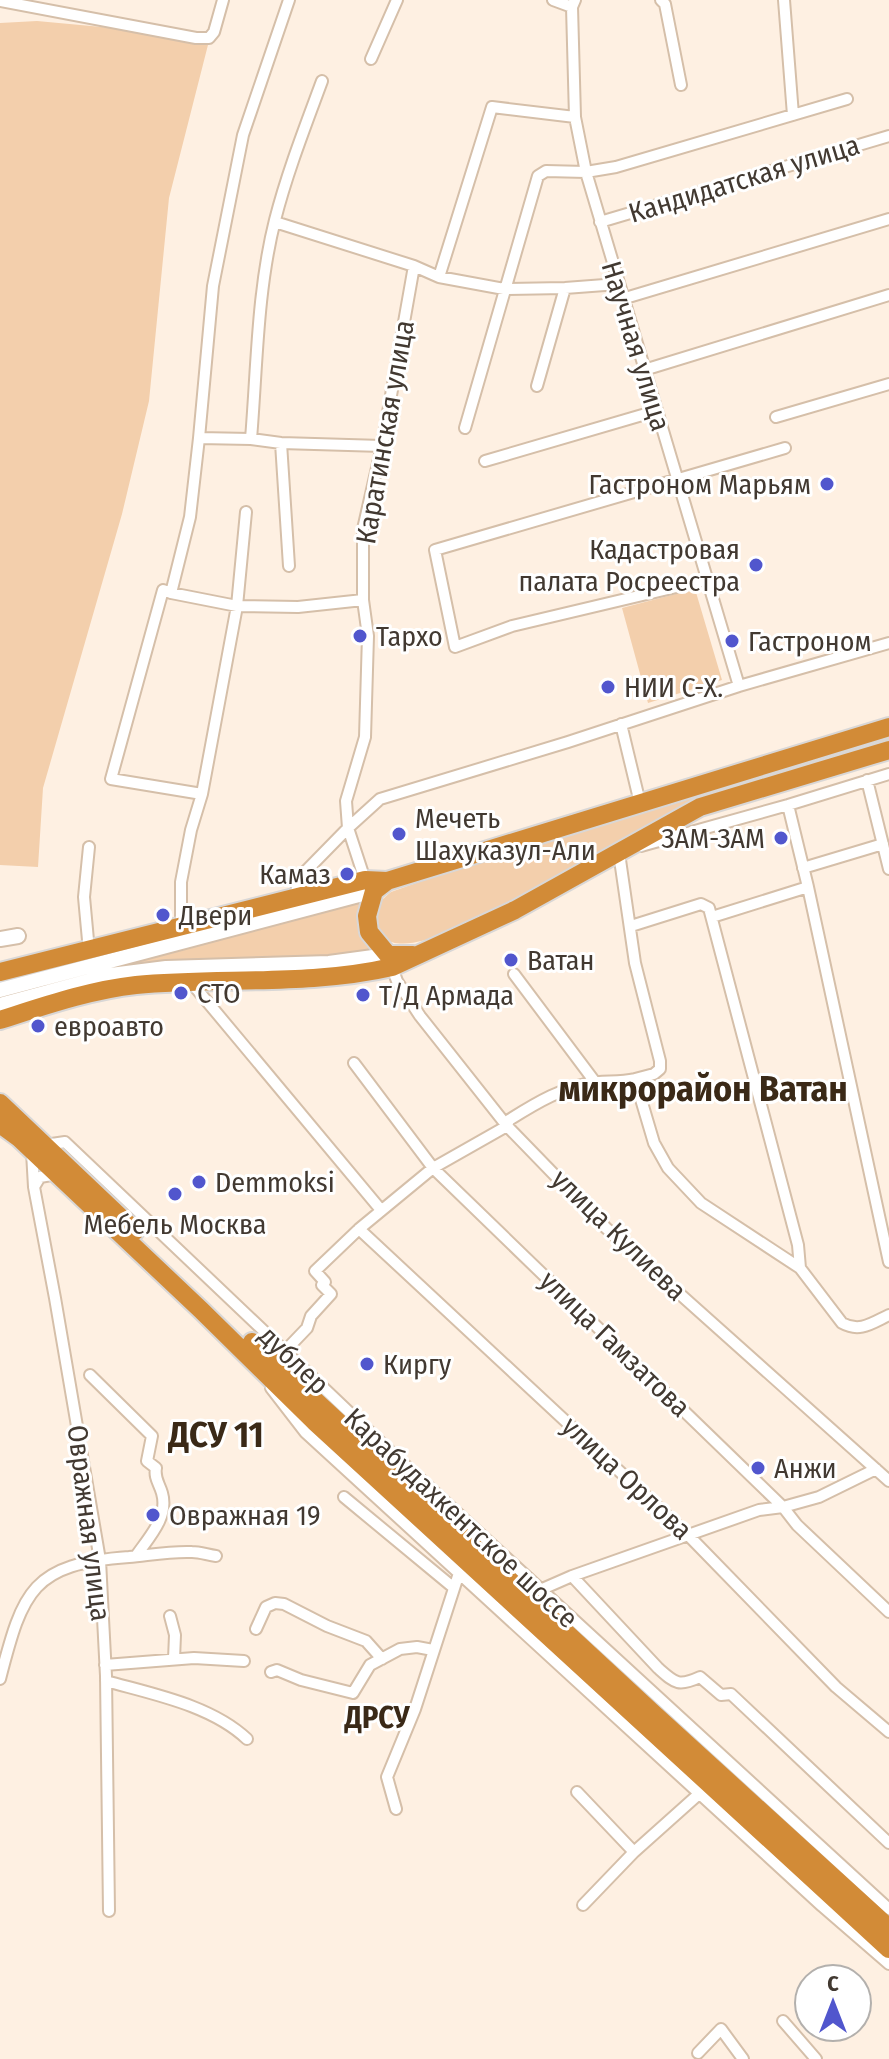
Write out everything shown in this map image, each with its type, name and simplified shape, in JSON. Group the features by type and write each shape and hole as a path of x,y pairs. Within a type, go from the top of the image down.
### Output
{"highway":[{"path":"0,972 294,897 375,884 889,727"},
{"path":"0,1020 48,1004 135,985 318,977 374,971 390,961 415,955 515,910 700,807 889,750"},
{"path":"769,764 777,773 775,784"},
{"path":"375,884 367,916 369,932 390,961"},
{"path":"0,1031 48,1004"},
{"path":"0,1096 8,1121"},
{"name":"Карабудахкентское шоссе","path":"0,1103 8,1121 262,1361 315,1422 889,1949"},
{"name":"Карабудахкентское шоссе","path":"38,1148 57,1174 889,1928"}],"main road":[{"path":"0,990 375,884"},
{"path":"0,939 18,936"},
{"path":"0,1005 111,975 166,968 390,961"}],"street":[{"path":"0,1 209,38 214,32 223,0"},
{"path":"171,593 190,517 213,286 243,135 289,0"},
{"path":"371,59 397,0"},
{"path":"553,0 573,4"},
{"path":"661,0 665,4 681,85"},
{"path":"784,0 793,115"},
{"name":"Научная улица","path":"573,4 575,117 586,172 739,686"},
{"path":"251,439 263,291 275,222 297,148 322,81"},
{"path":"465,428 538,176 546,171 586,172 616,167 847,99"},
{"path":"439,277 492,107 575,117"},
{"name":"Кандидатская улица","path":"600,222 889,136"},
{"path":"622,299 889,219"},
{"path":"275,222 414,266 439,277 504,289 618,284"},
{"name":"Каратинская улица","path":"375,884 348,828 346,801 365,737 368,636 363,600 363,529 382,446 414,266"},
{"path":"537,386 565,288"},
{"path":"644,370 889,295"},
{"path":"776,417 889,384"},
{"path":"485,461 656,411"},
{"path":"199,438 382,446"},
{"path":"281,443 289,566"},
{"path":"706,580 512,626 455,647 435,550 785,448"},
{"path":"181,926 181,882 202,794 237,606 246,512"},
{"path":"202,794 111,779 163,590 237,606 298,607 363,600"},
{"path":"294,897 302,875 380,799 739,686 889,643"},
{"path":"621,724 640,803"},
{"path":"889,774 619,853 635,963 660,1069 654,1074 635,1079 595,1082 545,1098 509,1120 507,1126 433,1168 359,1229 315,1271 331,1294 311,1316 307,1328 284,1352 262,1361 273,1392 305,1432 889,1964"},
{"path":"867,780 889,869"},
{"path":"788,805 889,1262"},
{"path":"803,868 883,844"},
{"path":"89,847 84,897 89,951"},
{"path":"712,917 808,887"},
{"path":"631,926 701,904 709,908 798,1245 800,1268"},
{"name":"улица Кулиева","path":"390,961 397,981 420,1016 507,1126 606,1228 889,1481"},
{"path":"514,974 595,1082"},
{"path":"190,981 381,1210"},
{"name":"улица Гамзатова","path":"354,1063 433,1168 889,1612"},
{"path":"635,1079 654,1143 668,1168 701,1203 800,1268 842,1323 851,1329 862,1328 889,1315"},
{"name":"дублер","path":"38,1148 65,1142 284,1352 889,1909"},
{"name":"Овражная улица","path":"38,1148 34,1187 103,1559 109,1911"},
{"path":"34,1187 40,1177 57,1174"},
{"name":"улица Орлова","path":"359,1229 689,1536 836,1687 889,1732"},
{"path":"90,1375 152,1436 147,1461 156,1468 154,1476 162,1494 164,1514 136,1556"},
{"path":"540,1590 759,1510 819,1497 876,1469"},
{"path":"344,1497 454,1588"},
{"path":"0,1679 20,1612 35,1589 58,1570 103,1559 136,1556 193,1552 216,1556"},
{"path":"396,1809 387,1777 415,1709 459,1573"},
{"path":"572,1576 673,1681 684,1684 700,1677 721,1695 731,1694 889,1843"},
{"path":"256,1629 266,1607 275,1603 284,1604 366,1641 382,1659"},
{"path":"170,1616 175,1635 174,1659"},
{"path":"271,1672 277,1670 301,1680 353,1693 370,1665 400,1649 417,1647 433,1650"},
{"path":"105,1665 194,1658 244,1661"},
{"path":"106,1681 191,1705 238,1730 247,1739"},
{"path":"577,1792 634,1852"},
{"path":"583,1905 634,1852 700,1793"},
{"path":"783,2021 816,2059"},
{"path":"698,2053 721,2029 743,2059"}],"shaded area":[{"path":"37,21 210,37 169,198 149,401 122,514 43,788 38,867 0,865 0,23"},
{"path":"695,589 722,680 648,703 622,608"},
{"path":"889,735 889,741 782,774 780,768"},
{"path":"772,771 774,777 458,928 405,944 391,942 381,934 377,911 382,900 391,892 464,866"},
{"path":"363,901 376,951 0,999 0,996"}],"place":[{"name":"Гастроном Марьям","path":"827,484"},
{"name":"Кадастровая палата Росреестра","path":"756,565"},
{"name":"Тархо","path":"360,636"},
{"name":"Гастроном","path":"732,641"},
{"name":"НИИ С-Х.","path":"608,687"},
{"name":"Мечеть Шахуказул-Али","path":"399,834"},
{"name":"ЗАМ-ЗАМ","path":"781,838"},
{"name":"Камаз","path":"347,874"},
{"name":"Двери","path":"163,915"},
{"name":"Ватан","path":"511,960"},
{"name":"СТО","path":"181,993"},
{"name":"Т/Д Армада","path":"363,995"},
{"name":"евроавто","path":"38,1026"},
{"name":"Demmoksi","path":"199,1182"},
{"name":"Мебель Москва","path":"175,1194"},
{"name":"Киргу","path":"367,1364"},
{"name":"Анжи","path":"758,1468"},
{"name":"Овражная 19","path":"153,1515"}],"district":[{"name":"микрорайон Ватан","path":"703,1089"},
{"name":"ДСУ 11","path":"216,1435"},
{"name":"ДРСУ","path":"377,1718"}]}
